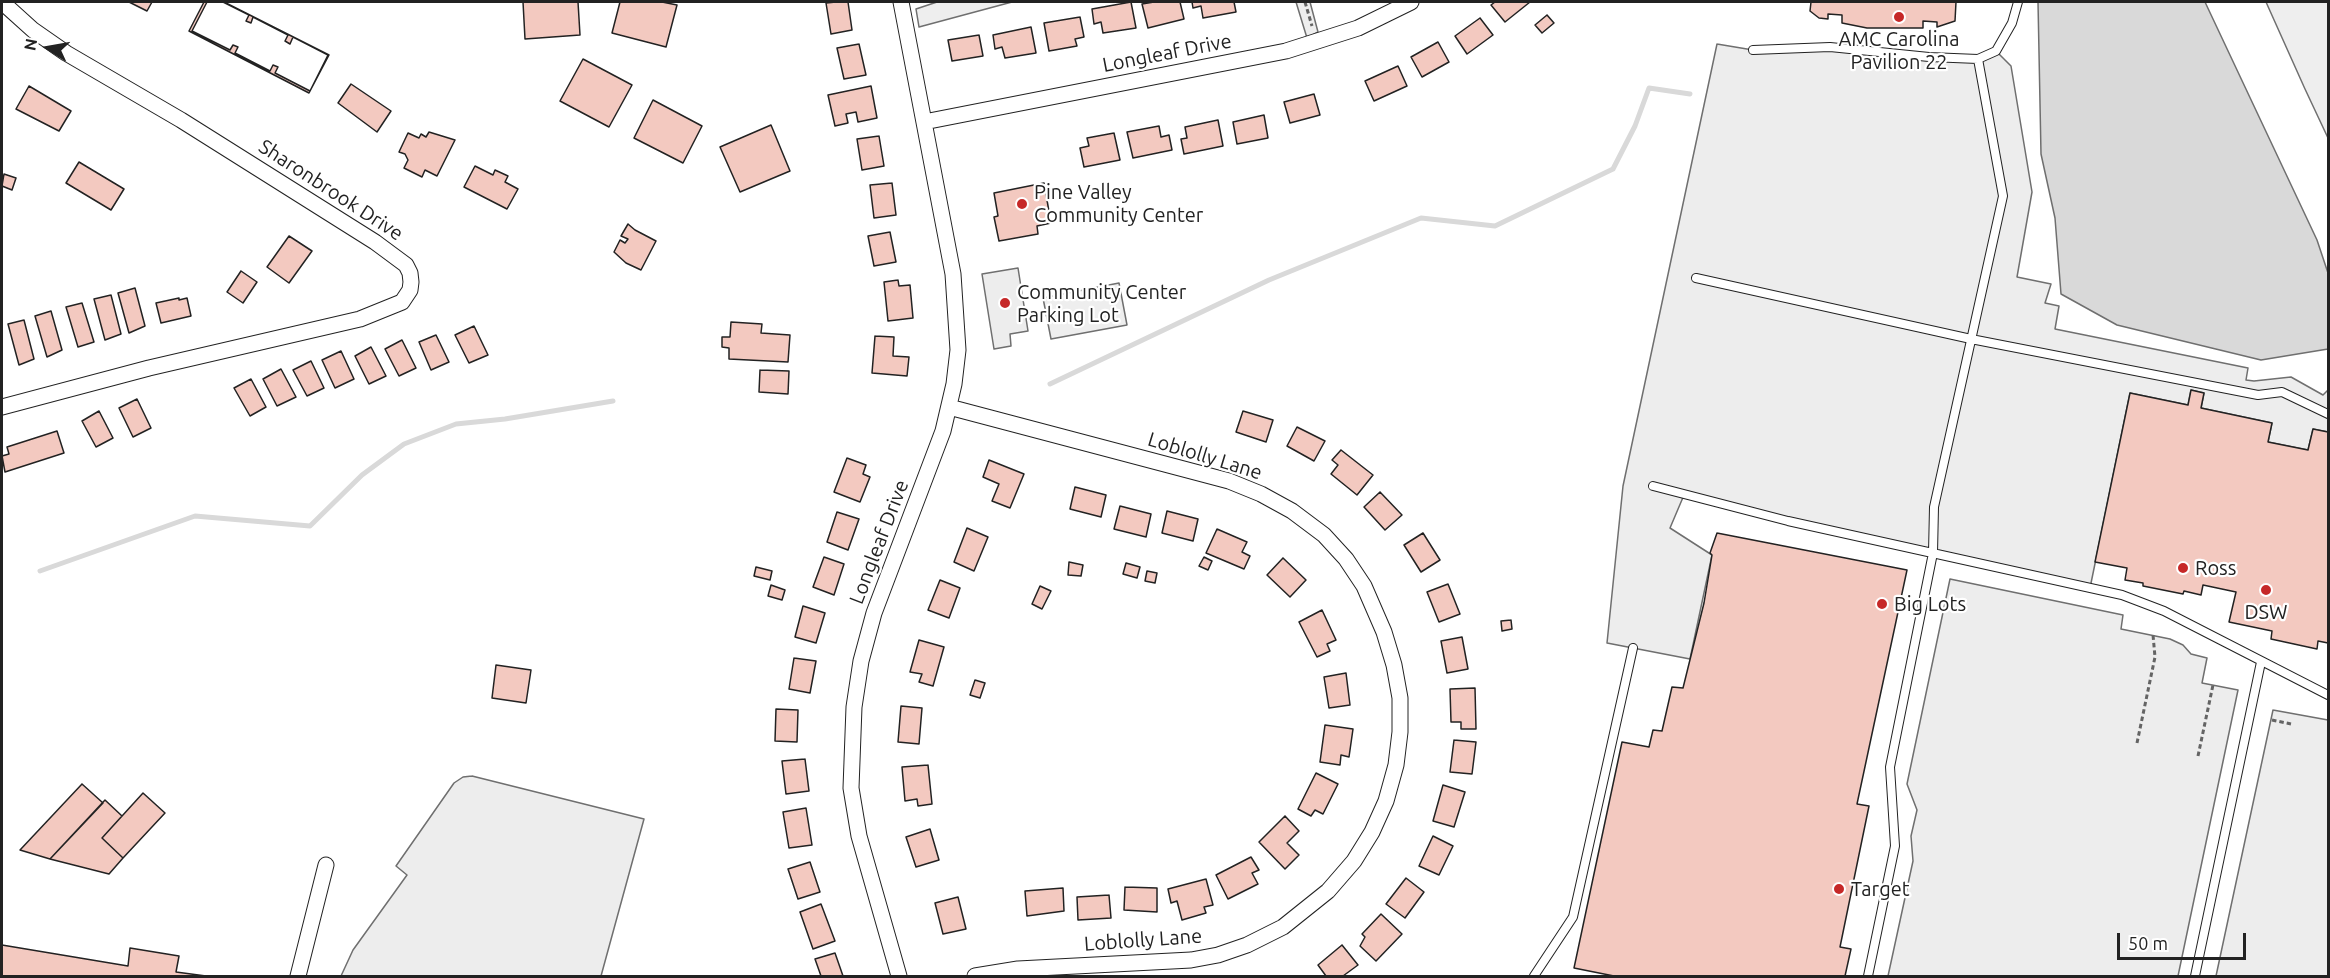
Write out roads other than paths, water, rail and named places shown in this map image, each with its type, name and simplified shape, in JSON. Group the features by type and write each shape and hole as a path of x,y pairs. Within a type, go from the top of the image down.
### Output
{"street":[{"name":"Sharonbrook Drive","path":"2,2 33,30 66,53 265,172 375,242 406,265 411,282 410,290 402,302 360,320 149,368 2,407"},
{"name":"Longleaf Drive","path":"899,976 866,862 853,798 851,761 854,706 861,661 874,613 935,456 949,407 957,358 957,318 953,274 901,2"},
{"name":"Longleaf Drive","path":"924,122 1286,51 1358,28 1411,2"},
{"name":"Loblolly Lane","path":"949,407 1229,481 1262,494 1292,511 1324,535 1346,559 1364,586 1388,643 1400,698 1400,732 1396,765 1386,801 1372,832 1354,861 1328,891 1283,927 1247,945 1218,955 1191,960 1018,969 975,976"},
{"path":"298,976 326,865"}],"lane":[{"path":"1753,50 1830,47 1978,59 1996,51 2013,23 2018,2"},
{"path":"1868,976 1895,846 1890,767 1933,554 1934,507 2003,196 1978,59"},
{"path":"1696,278 1971,339 2258,394 2282,392 2328,414"},
{"path":"1653,486 1776,518 2122,595 2158,608 2328,695"},
{"path":"1534,976 1573,917 1633,648"},
{"path":"2195,976 2261,662"}],"waterway":[{"path":"1050,384 1269,280 1421,218 1495,226 1613,169 1635,126 1649,88 1690,94"},
{"path":"40,571 195,516 310,526 362,475 404,444 456,424 505,419 613,401"}],"place":[{"name":"AMC Carolina Pavilion 22","path":"1899,17"},
{"name":"Pine Valley Community Center","path":"1022,204"},
{"name":"Community Center Parking Lot","path":"1005,303"},
{"name":"Ross","path":"2183,568"},
{"name":"DSW","path":"2266,590"},
{"name":"Big Lots","path":"1882,604"},
{"name":"Target","path":"1839,889"}]}
